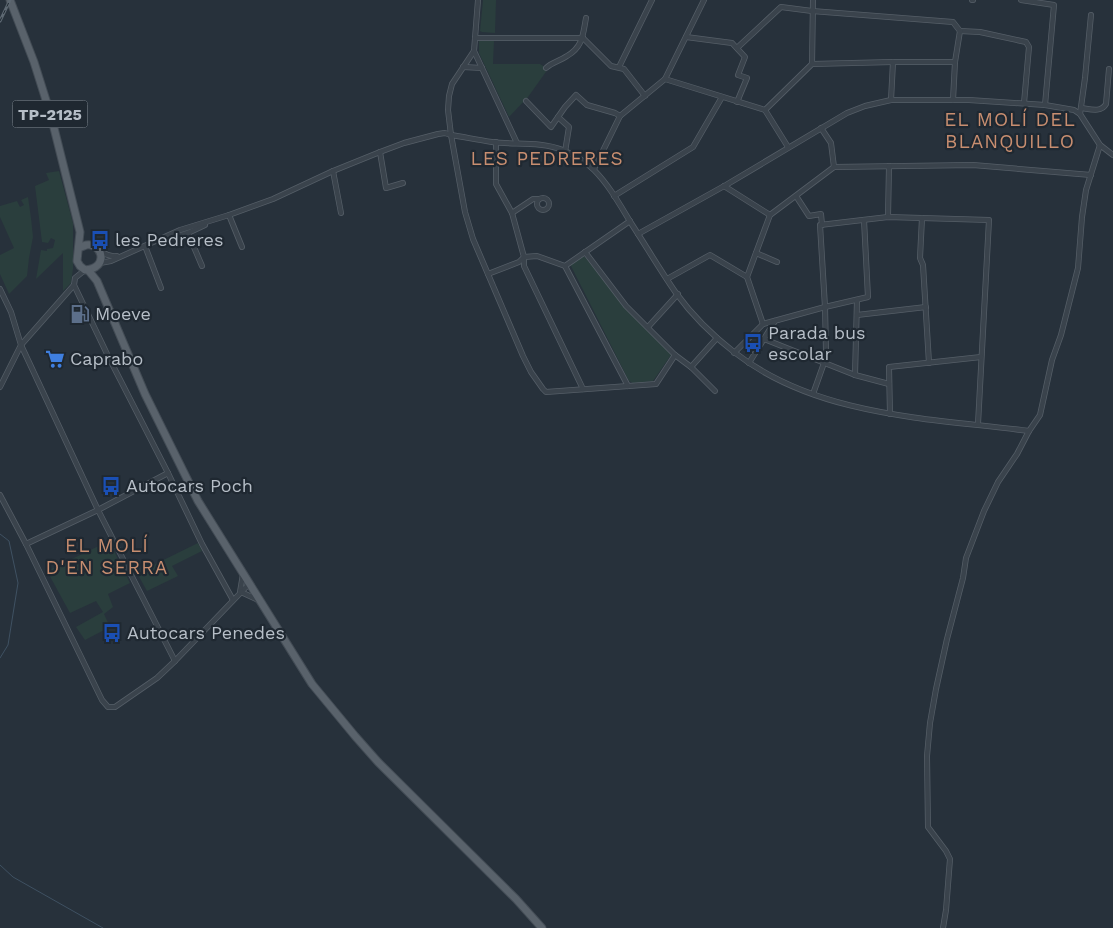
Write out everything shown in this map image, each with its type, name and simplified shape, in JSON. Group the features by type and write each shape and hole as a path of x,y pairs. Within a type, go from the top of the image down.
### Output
{"main road":[{"name":"TP-2125","path":"10,0 44,93 80,232 77,261"},
{"name":"TP-2125","path":"80,232 96,248"},
{"path":"79,248 87,245 96,248 101,256 98,265 98,281 145,394 198,501 312,684 355,736 385,768 516,899 542,928"},
{"path":"77,261 98,281"},
{"path":"86,270 98,265"}],"street":[{"path":"478,0 474,51 517,143"},
{"path":"619,67 652,0"},
{"path":"594,170 620,116 665,80 704,0"},
{"path":"812,64 813,0"},
{"path":"1021,0 1054,5 1045,105"},
{"path":"737,48 780,7 953,22 960,31 955,62 953,100"},
{"path":"1080,114 1091,15"},
{"path":"546,68 551,63 569,56 581,43 586,18"},
{"path":"960,31 980,32 1026,42 1029,47 1024,103"},
{"path":"686,37 732,43 745,57 738,75 747,78 737,102"},
{"path":"475,38 582,38 611,66 624,69 645,96"},
{"path":"474,51 452,84 448,96 451,135 465,212 473,239 527,365 546,392 656,384 675,355"},
{"path":"891,100 893,62"},
{"path":"765,110 812,64 955,62"},
{"path":"463,67 482,68"},
{"path":"1081,108 1100,110 1104,108 1109,70"},
{"path":"665,80 765,110 788,147"},
{"path":"526,101 551,127 576,95 587,105 620,116"},
{"path":"614,196 693,147 722,97"},
{"path":"638,234 724,186 847,113 865,106 891,100 969,100 1024,103 1074,110 1080,114 1100,145 1113,155"},
{"path":"558,117 569,127 566,152"},
{"path":"821,128 830,144 834,167"},
{"path":"98,265 180,230 273,199 332,171 380,152 438,134 445,133 496,142 546,146 579,158 600,176 667,279 699,321 749,364 782,382 852,407 890,414 1029,431"},
{"path":"496,142 496,184 512,213 524,257 524,266 583,389"},
{"path":"943,928 950,862 948,854 928,827 928,756 930,723 936,689 963,578 966,558 984,511 998,482 1040,415 1052,360 1061,335 1078,268 1086,190 1100,145"},
{"path":"380,152 386,188 403,183"},
{"path":"763,324 747,277 770,215 834,167 973,165 1091,175"},
{"path":"888,217 889,166"},
{"path":"332,171 341,213"},
{"path":"724,186 770,215"},
{"path":"796,196 809,216 821,214 826,351 824,363 813,394"},
{"path":"512,213 537,200"},
{"path":"145,246 188,233 229,215"},
{"path":"229,215 242,247"},
{"path":"821,225 888,217 989,220 978,424"},
{"path":"922,218 920,258 924,265 930,363"},
{"path":"565,266 630,220"},
{"path":"734,353 763,324 825,307 868,298 864,220"},
{"path":"188,233 202,266"},
{"path":"145,246 161,288"},
{"path":"96,248 106,255 124,255"},
{"path":"584,252 626,306 675,355 691,367 715,391"},
{"path":"756,253 776,262"},
{"path":"667,279 710,255 747,277"},
{"path":"488,274 519,262 524,257 537,256 565,266 628,386"},
{"path":"77,261 78,276"},
{"path":"0,387 21,345 74,285 75,278 86,270"},
{"path":"74,285 202,544 233,600"},
{"path":"0,290 11,312 21,345 98,510 175,661"},
{"path":"648,327 678,294"},
{"path":"855,375 857,300"},
{"path":"857,315 926,307"},
{"path":"749,364 775,321"},
{"path":"691,367 717,338"},
{"path":"764,339 855,375 889,384"},
{"path":"890,414 889,367 982,357"},
{"path":"26,544 98,510 168,473"},
{"path":"0,495 102,700 108,707 115,707 157,678 249,584"},
{"path":"240,593 243,574"},
{"path":"240,593 260,602"}],"green space":[{"path":"483,0 496,0 495,33 480,31"},
{"path":"483,39 494,40 493,64 540,64 548,69 528,97 509,117 479,53 479,41"},
{"path":"59,171 73,223 73,269 71,283 63,291 63,253 36,279 41,250 47,251 47,249 53,248 55,240 51,238 48,243 42,242 35,186 49,180 46,173"},
{"path":"28,197 33,237 27,276 9,294 0,274 0,255 14,248 0,217 0,206 17,201 20,207 24,205 21,200"},
{"path":"585,257 628,311 671,352 671,355 653,381 633,383 629,381 571,266 572,263"},
{"path":"109,541 130,583 108,594 113,607 104,614 110,627 85,640 76,627 103,612 96,601 70,613 47,571"},
{"path":"198,543 202,551 172,566 178,576 147,591 137,573"}],"waterway":[{"path":"0,534 9,541 18,583 8,645 0,658"},
{"path":"0,865 13,877 103,928"}],"railway":[{"path":"0,21 10,0"}],"place":[{"name":"les Pedreres","path":"100,240"},
{"name":"Moeve","path":"80,314"},
{"name":"Parada bus escolar","path":"753,343"},
{"name":"Caprabo","path":"55,359"},
{"name":"Autocars Poch","path":"111,486"},
{"name":"Autocars Penedes","path":"112,633"}],"district":[{"name":"EL MOLÍ DEL BLANQUILLO","path":"1010,130"},
{"name":"LES PEDRERES","path":"547,158"},
{"name":"EL MOLÍ D'EN SERRA","path":"107,556"}]}
